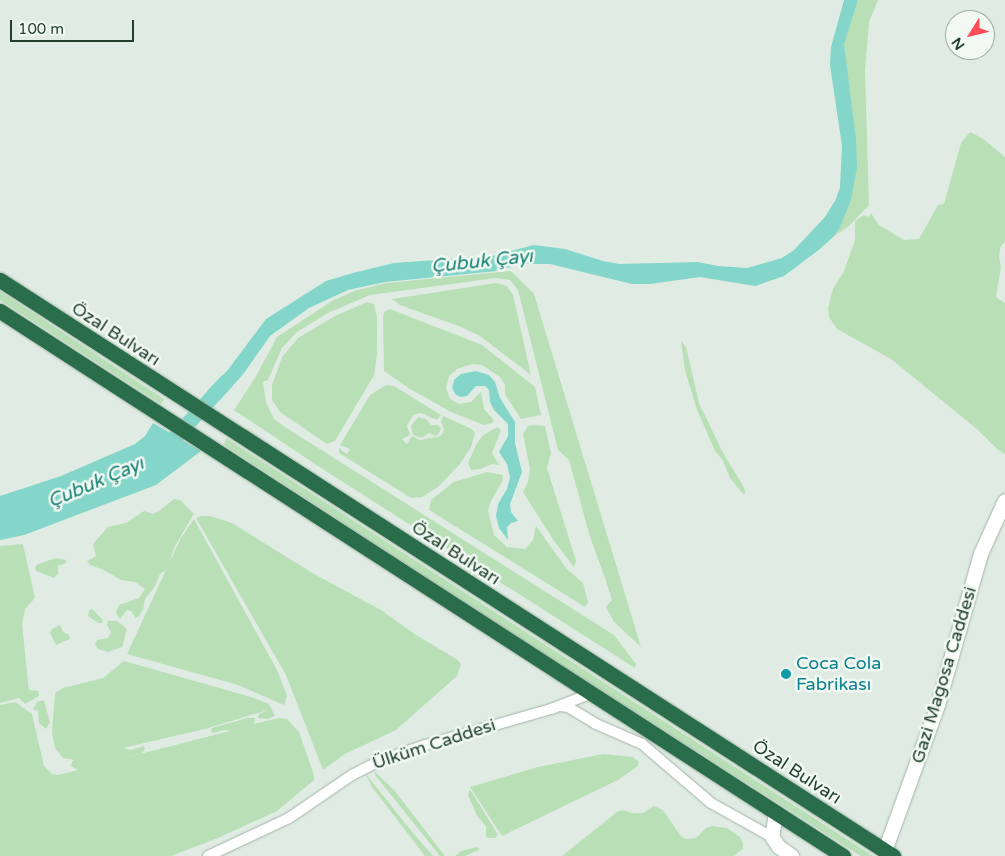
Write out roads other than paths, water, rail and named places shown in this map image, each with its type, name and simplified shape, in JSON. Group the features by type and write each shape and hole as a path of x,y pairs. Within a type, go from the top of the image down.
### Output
{"highway":[{"name":"Özal Bulvarı","path":"0,280 889,853"},
{"path":"0,311 843,856"}],"street":[{"name":"Gazi Magosa Caddesi","path":"889,853 938,705 981,554 1005,501"},
{"name":"Ülküm Caddesi","path":"208,856 289,818 352,775 382,760 432,743 559,706 590,694"},
{"path":"559,706 568,707 596,724 642,744 711,803 772,837 779,847 792,856"},
{"path":"772,837 776,813"}],"water":[{"path":"844,0 858,0 844,44 856,139 857,167 851,200 840,227 834,236 784,276 755,286 700,277 650,284 632,284 550,264 520,264 497,271 385,282 348,290 309,308 270,336 244,373 220,400 207,391 227,371 266,319 326,281 394,263 492,256 534,245 565,249 619,264 698,262 718,266 747,268 782,258 794,250 825,217 836,199 840,187 842,146 830,65 831,47"},
{"path":"476,371 489,375 495,382 500,398 515,422 515,443 522,472 510,504 511,512 518,521 511,523 507,527 508,540 499,528 496,516 498,504 507,489 510,478 507,464 499,452 508,436 508,424 494,410 490,402 489,390 485,386 476,386 467,396 461,397 456,395 452,388 454,380 461,374"},
{"path":"153,423 201,451 156,485 24,535 0,540 0,496 61,476 135,444 145,436"}],"waterway":[{"name":"Çubuk Çayı","path":"162,451 226,381"}],"place":[{"name":"Coca Cola Fabrikası","path":"786,674"}]}
